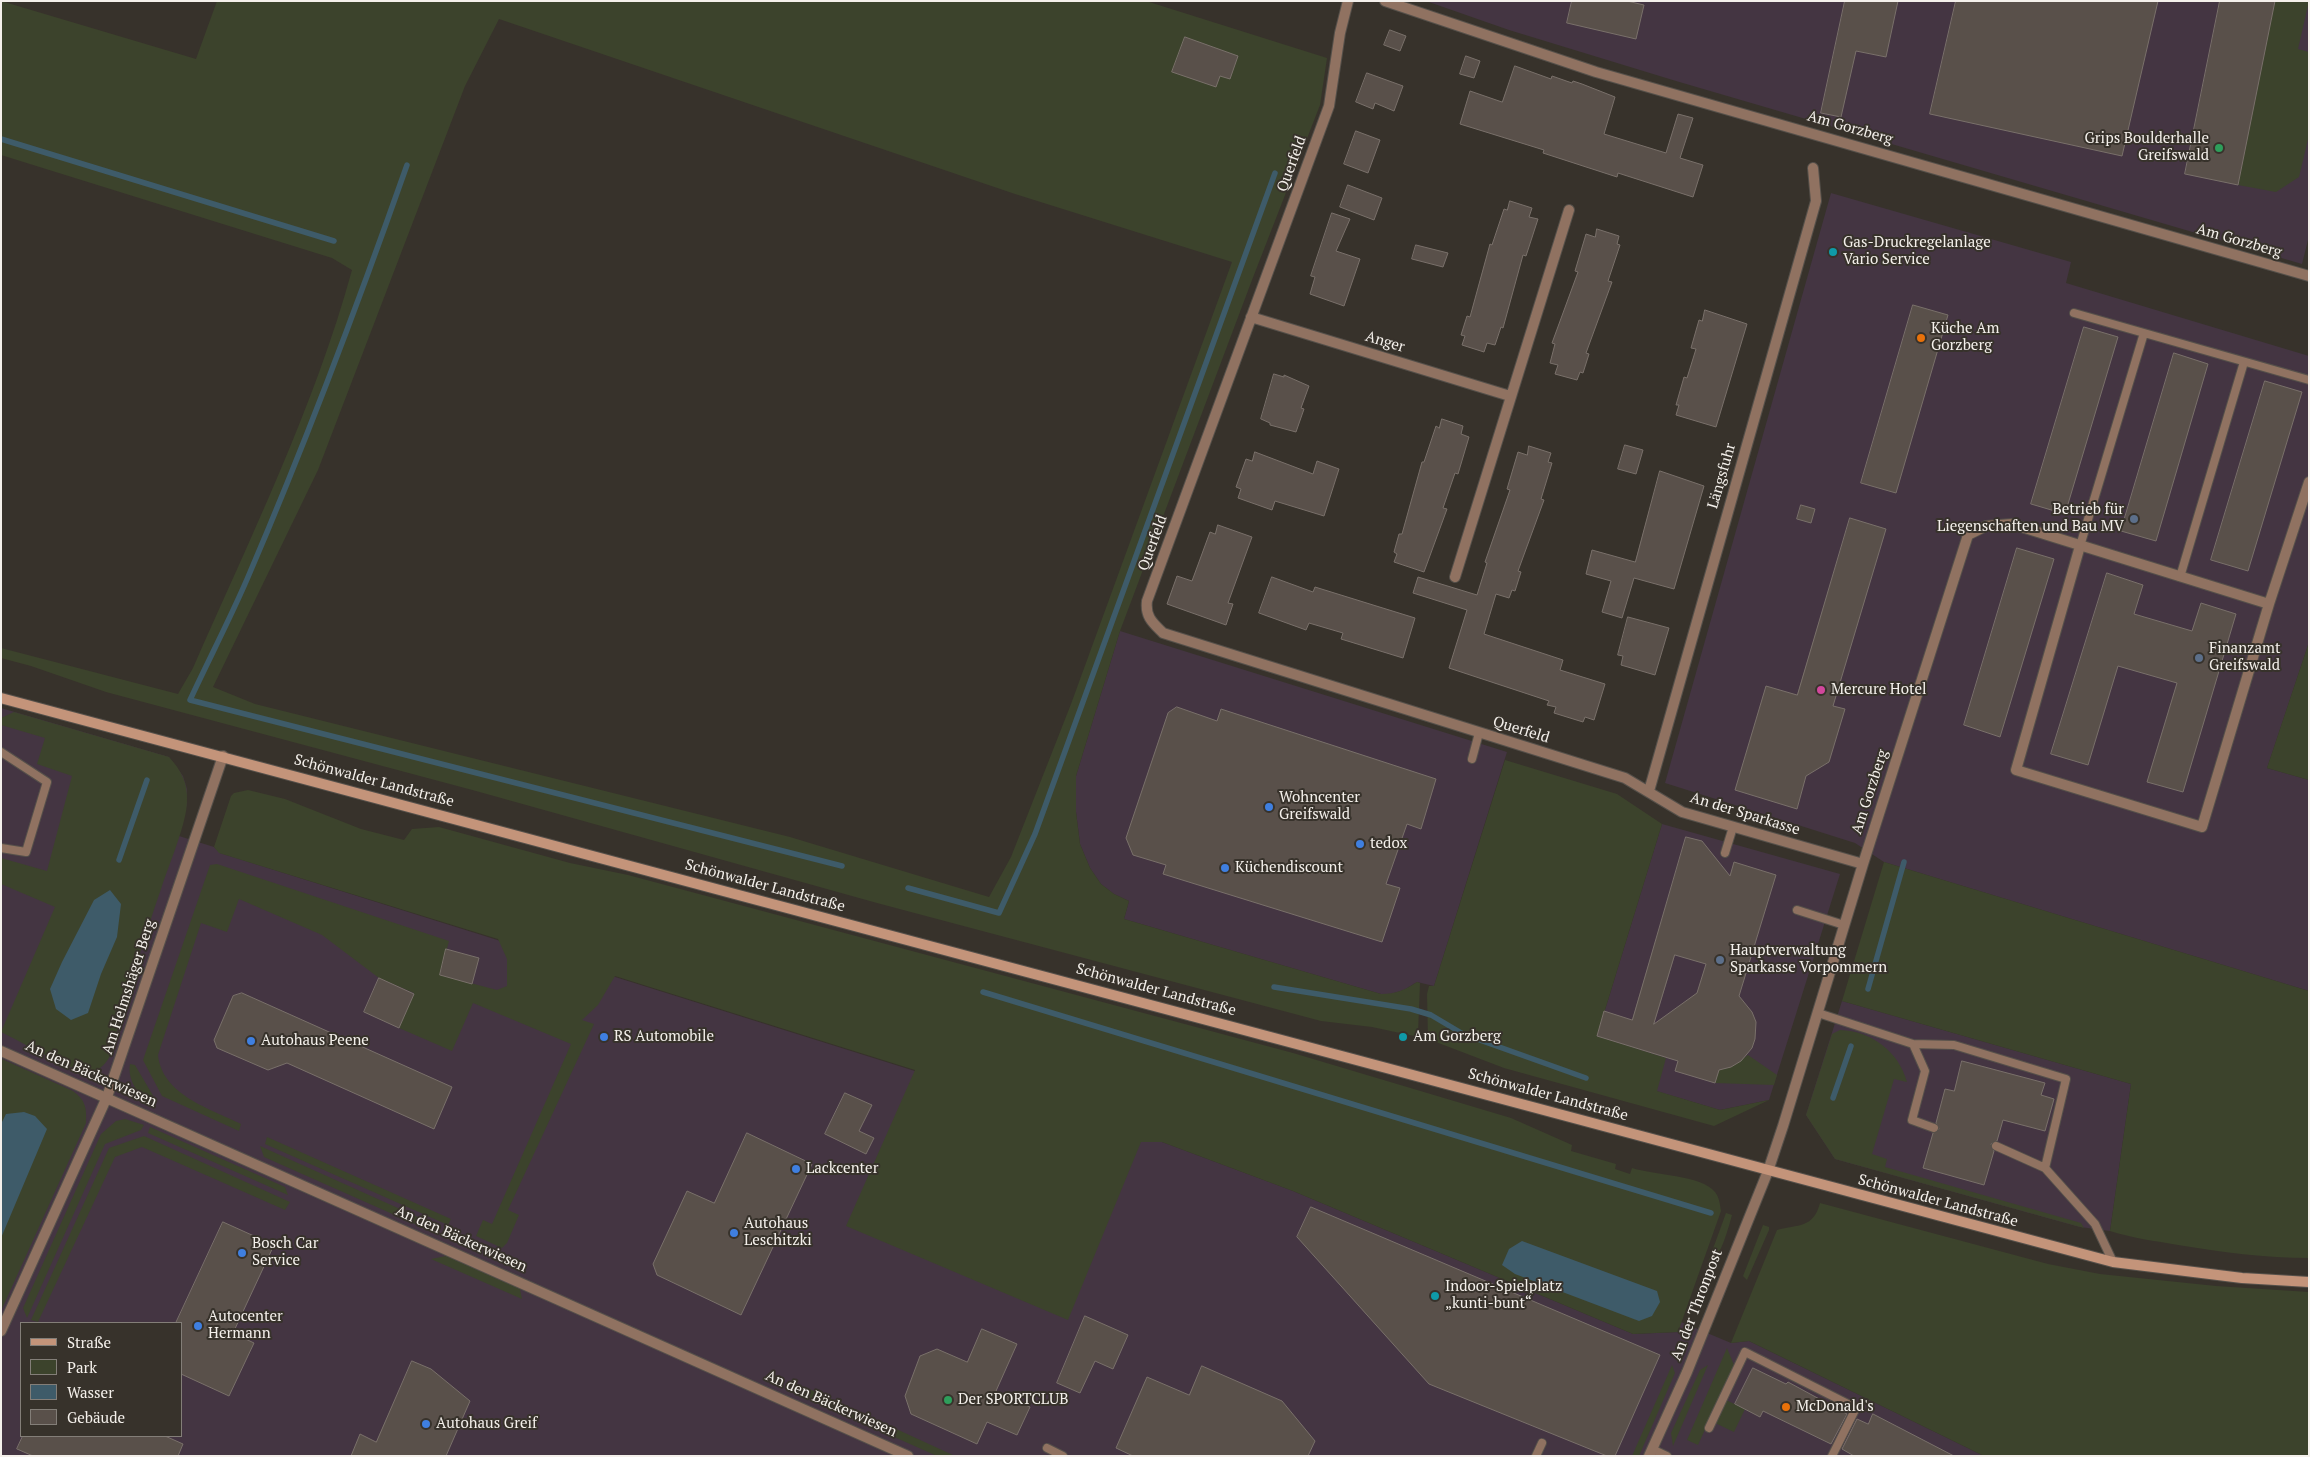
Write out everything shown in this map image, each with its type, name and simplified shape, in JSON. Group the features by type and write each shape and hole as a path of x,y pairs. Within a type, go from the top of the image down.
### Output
{"main road":[{"name":"Schönwalder Landstraße","path":"1,698 1438,1080 1768,1171 2113,1262 2242,1278 2309,1282"}],"street":[{"name":"Querfeld","path":"1348,1 1340,33 1329,106 1147,601 1146,610 1149,618 1163,633 1624,778"},
{"name":"Am Gorzberg","path":"1385,1 1605,75 2309,276"},
{"name":"Längsfuhr","path":"1648,791 1816,201 1813,168"},
{"path":"1455,576 1569,210"},
{"name":"Anger","path":"1251,317 1510,396"},
{"path":"2080,546 2016,770 2202,827 2269,604 2309,482"},
{"name":"Am Gorzberg","path":"1768,1171 1968,535 1986,526 2012,524 2180,578 2269,604"},
{"name":"Am Helmshäger Berg","path":"1,1331 107,1097 223,756"},
{"name":"An der Sparkasse","path":"1624,778 1682,812 1863,864"},
{"name":"An den Bäckerwiesen","path":"1,1051 908,1456"},
{"name":"An der Thronpost","path":"1651,1452 1687,1372 1768,1171"}],"lane":[{"path":"2074,313 2309,380"},
{"path":"2080,546 2144,333"},
{"path":"2180,578 2244,362"},
{"path":"1472,759 1479,733"},
{"path":"1,752 47,782 26,852 1,848"},
{"path":"1725,852 1733,827"},
{"path":"1798,910 1844,925"},
{"path":"1818,1013 1914,1044 1954,1046 2066,1079 2045,1168"},
{"path":"1914,1044 1925,1072 1912,1120 1934,1128"},
{"path":"1996,1146 2045,1168 2095,1224 2113,1262"},
{"path":"1709,1428 1745,1352 1856,1408 1832,1456"},
{"path":"1536,1456 1542,1443"},
{"path":"1047,1448 1064,1456"},
{"name":"An der Thronpost","path":"1651,1452 1667,1456"}],"shaded area":[{"path":"1426,1 2309,1 2309,236 2302,264 1676,81 1509,30"},
{"path":"1831,193 2071,262 2066,283 2309,356 2309,642 2267,768 2309,780 2309,991 1884,862 1855,843 1665,783"},
{"path":"1120,631 1507,752 1434,986 1417,982 1404,990 1391,994 1381,994 1124,919 1129,901 1114,894 1101,884 1090,868 1080,844 1076,812 1076,776"},
{"path":"1,708 169,757 183,776 187,789 187,804 179,836 214,847 220,853 1141,1142 1162,1142 1293,1191 1633,1334 1678,1332 1681,1322 1731,1343 1749,1341 1984,1456 1,1456"},
{"path":"1662,824 1840,874 1769,1100 1720,1110 1656,1091 1597,1036"},
{"path":"1842,1001 2131,1084 2110,1231 2080,1227 1835,1159 1806,1115"}],"green space":[{"path":"1,1 196,59 217,1 1146,1 1327,58 1320,105 1120,631 1076,776 1076,812 1080,844 1090,868 1101,884 1114,894 1129,901 1124,919 1381,994 1396,992 1417,982 1420,983 1418,1033 1414,1036 1372,1027 1321,1021 877,903 476,791 106,692 31,666 1,658 1,648 178,694 193,668 280,472 319,372 352,270 332,258 1,155","holes":["499,19 1015,194 1232,262 1071,704 1011,857 989,897 790,837 255,704 213,687 318,470 465,86"]},
{"path":"2275,1 2309,1 2298,49 2309,52 2309,135 2299,177 2276,192 2238,185"},
{"path":"2309,642 2309,780 2267,768"},
{"path":"14,712 169,757 177,767 185,783 187,801 181,833 128,992 111,1054 103,1065 91,1072 73,1068 1,1032 55,907 1,884 1,858 47,871 72,776 37,764 45,738 1,725 1,718"},
{"path":"1505,760 1617,794 1662,824 1597,1036 1666,1058 1657,1091 1720,1110 1769,1100 1714,1126 1504,1068 1428,1039 1427,994 1429,986 1434,986"},
{"path":"248,790 285,799 361,829 404,840 412,829 439,827 570,863 628,875 1293,1053 1511,1118 1572,1145 1571,1151 1616,1164 1615,1169 1630,1174 1632,1168 1699,1182 1709,1186 1715,1192 1721,1211 1678,1332 1633,1334 1293,1191 1162,1142 1141,1142 1068,1320 846,1226 915,1070 615,976 598,1005 582,1020 594,1024 508,1210 519,1215 507,1243 502,1248 476,1236 483,1220 492,1224 571,1044 473,1003 452,1051 399,1028 414,993 379,978 322,935 239,899 227,932 201,923 158,1055 161,1069 168,1081 190,1099 241,1124 239,1131 162,1096 143,1060 210,865 217,864 449,941 440,975 497,990 507,986 507,959 498,939 219,853 214,847 231,796 234,793"},
{"path":"1884,862 2309,991 2309,1258 2260,1256 2210,1250 2127,1236 2110,1231 2131,1084 1842,1001"},
{"path":"1840,1030 1863,1034 1882,1045 1898,1061 1907,1082 1894,1079 1872,1154 1887,1159 1885,1167 2081,1223 2084,1228 1835,1159 1806,1115 1832,1034"},
{"path":"1748,1055 1777,1075 1774,1085 1715,1083 1719,1070 1731,1067"},
{"path":"2,1059 73,1091 83,1101 86,1123 1,1311"},
{"path":"130,1064 135,1065 155,1099 153,1105 139,1093 132,1082"},
{"path":"125,1119 144,1125 141,1130 105,1144 27,1318 23,1308 101,1134 116,1121"},
{"path":"150,1127 285,1187 288,1195 148,1133"},
{"path":"144,1136 290,1202 285,1210 142,1147 115,1157 38,1322 31,1320 109,1148"},
{"path":"267,1137 451,1219 448,1225 265,1144"},
{"path":"260,1146 440,1227 424,1228 264,1157"},
{"path":"1820,1203 2048,1264 2100,1274 2216,1286 2309,1292 2309,1456 1984,1456 1749,1341 1731,1343 1777,1230 1798,1226 1809,1221 1817,1211"},
{"path":"1726,1213 1732,1215 1726,1237 1716,1258 1706,1268"},
{"path":"1763,1225 1769,1227 1769,1230 1747,1280 1743,1276"},
{"path":"446,1256 520,1289 522,1299 431,1259"},
{"path":"1727,1348 1734,1365 1698,1445 1687,1440"},
{"path":"1672,1365 1675,1373 1639,1456 1632,1456"},
{"path":"1708,1365 1673,1446 1671,1433 1700,1370"},
{"path":"805,1387 955,1456 937,1456 811,1400"},
{"path":"1726,1400 1745,1409 1734,1432 1715,1423"}],"water":[{"path":"110,890 121,904 117,937 101,974 88,1013 71,1020 56,1009 50,989 94,900"},
{"path":"24,1112 35,1116 47,1129 1,1238 1,1124 6,1114"},
{"path":"1522,1241 1657,1291 1660,1302 1652,1316 1639,1321 1515,1274 1502,1265 1509,1249"}],"building":[{"path":"1572,1 1627,1 1644,5 1636,39 1567,23"},
{"path":"1845,1 1898,1 1886,57 1856,51 1841,117 1821,113"},
{"path":"1956,1 2158,1 2122,156 1930,114"},
{"path":"2220,1 2275,1 2238,185 2185,174"},
{"path":"1390,30 1406,36 1400,51 1384,45"},
{"path":"1185,37 1238,56 1230,79 1220,76 1216,87 1172,72"},
{"path":"1466,56 1480,61 1474,78 1460,74"},
{"path":"1515,66 1551,79 1552,76 1572,83 1573,81 1615,97 1604,134 1666,153 1678,114 1693,118 1680,158 1703,165 1693,197 1618,173 1617,177 1543,153 1544,150 1460,124 1470,91 1502,102"},
{"path":"1367,73 1403,86 1394,111 1375,103 1373,109 1356,102"},
{"path":"1356,131 1380,140 1368,173 1344,164"},
{"path":"1348,185 1382,198 1374,220 1340,207"},
{"path":"1510,201 1532,208 1529,217 1538,219 1526,256 1523,255 1503,328 1501,327 1495,345 1487,343 1484,352 1462,345 1465,336 1461,335 1467,316 1470,317 1490,244 1492,245 1504,209 1507,210"},
{"path":"1332,213 1350,219 1336,251 1360,259 1344,306 1310,294 1315,277 1311,276"},
{"path":"1597,229 1619,236 1617,244 1620,245 1608,281 1612,282 1586,353 1589,354 1583,373 1580,372 1577,380 1555,374 1558,365 1550,363 1555,344 1552,343 1578,272 1575,271 1586,234 1595,237"},
{"path":"1416,245 1448,253 1443,267 1412,259"},
{"path":"1913,305 1948,315 1896,493 1861,483"},
{"path":"1705,310 1747,324 1716,427 1676,415 1679,405 1676,405 1684,377 1687,378 1696,349 1691,348 1699,320 1702,321"},
{"path":"2084,327 2118,337 2065,514 2031,504"},
{"path":"2174,353 2208,364 2156,541 2121,531"},
{"path":"1274,374 1284,377 1284,375 1309,386 1301,408 1304,409 1296,432 1270,425 1270,423 1261,419"},
{"path":"2265,381 2302,392 2248,571 2211,560"},
{"path":"1442,419 1463,426 1461,434 1469,437 1458,474 1455,473 1443,508 1447,509 1424,572 1394,562 1397,554 1394,552 1399,534 1402,534 1422,462 1424,462 1436,426 1439,428"},
{"path":"1625,445 1643,450 1636,474 1618,469"},
{"path":"1529,446 1551,453 1548,462 1552,463 1541,499 1544,500 1518,571 1521,572 1515,591 1512,590 1509,598 1496,594 1484,634 1563,660 1560,670 1605,684 1594,720 1585,717 1583,722 1554,713 1556,707 1547,705 1549,701 1449,668 1467,610 1413,593 1418,577 1477,595 1487,563 1485,562 1510,490 1507,489 1518,452 1527,455"},
{"path":"1255,452 1313,474 1317,461 1339,469 1324,516 1275,501 1272,510 1238,498 1241,489 1236,487 1246,459 1252,461"},
{"path":"1660,471 1704,486 1674,589 1634,578 1622,618 1602,612 1611,581 1586,574 1592,550 1635,562"},
{"path":"1801,505 1815,509 1811,523 1797,519"},
{"path":"1850,518 1886,529 1833,706 1845,709 1829,762 1806,776 1797,809 1735,790 1766,686 1797,695"},
{"path":"1218,525 1252,537 1228,603 1233,604 1226,625 1167,604 1177,576 1192,581 1210,532 1215,534"},
{"path":"2017,548 2054,559 2000,737 1964,725"},
{"path":"2107,573 2143,585 2134,614 2192,631 2201,603 2236,614 2183,792 2147,782 2177,683 2118,666 2088,765 2051,754"},
{"path":"1272,577 1313,592 1315,587 1415,618 1403,658 1341,639 1343,633 1309,623 1306,630 1259,613"},
{"path":"1628,617 1669,628 1655,675 1621,665 1623,656 1618,655"},
{"path":"1177,707 1217,721 1221,709 1436,779 1421,829 1407,824 1386,884 1400,888 1382,942 1163,874 1166,865 1133,855 1126,838 1168,713"},
{"name":"Hauptverwaltung Sparkasse Vorpommern","path":"1686,837 1702,841 1730,876 1734,862 1776,875 1739,996 1752,1012 1756,1022 1755,1039 1752,1048 1741,1061 1731,1067 1719,1070 1715,1083 1675,1071 1678,1061 1597,1036 1604,1011 1632,1020","holes":["1675,955 1706,964 1697,993 1654,1024"]},
{"path":"446,949 479,958 472,984 440,975"},
{"path":"379,978 414,994 399,1028 364,1012"},
{"path":"242,993 452,1087 434,1129 287,1063 268,1070 217,1048 214,1040 233,996"},
{"path":"1962,1061 2045,1083 2041,1095 2054,1099 2045,1131 2003,1120 1997,1141 1991,1144 1994,1151 1984,1185 1923,1168 1933,1133 1939,1129 1936,1123 1945,1089 1954,1091"},
{"path":"845,1093 872,1105 859,1131 874,1138 866,1154 825,1134"},
{"path":"747,1133 812,1164 741,1315 657,1275 653,1264 687,1191 714,1203"},
{"name":"Indoor-Spielplatz „kunti-bunt“","path":"1311,1207 1660,1355 1615,1456 1607,1456 1429,1384 1297,1237"},
{"path":"223,1222 274,1245 233,1333 254,1343 229,1396 182,1374 182,1322 176,1322"},
{"path":"1085,1316 1128,1335 1113,1369 1095,1361 1080,1393 1057,1383"},
{"path":"982,1329 1017,1344 996,1391 1030,1407 1017,1435 987,1422 977,1444 911,1414 905,1396 920,1356 937,1349 967,1362"},
{"path":"412,1361 431,1369 470,1401 446,1456 351,1456 360,1434 376,1442"},
{"path":"1202,1366 1282,1401 1315,1441 1308,1456 1133,1456 1116,1448 1147,1377 1189,1395"},
{"name":"McDonald's","path":"1753,1368 1786,1384 1788,1382 1847,1414 1831,1444 1763,1411 1760,1417 1735,1404"},
{"path":"1873,1414 1954,1456 1854,1456 1842,1449 1857,1419 1868,1424"},
{"path":"23,1437 167,1437 183,1444 178,1456 33,1456 17,1449"}],"waterway":[{"path":"1,139 334,241"},
{"path":"407,165 311,424 241,593 190,700 842,866"},
{"path":"908,888 999,913 1035,834 1275,173"},
{"path":"119,860 147,780"},
{"path":"1868,989 1904,862"},
{"path":"1274,987 1411,1009 1431,1015 1463,1034 1586,1078"},
{"path":"983,992 1711,1213"},
{"path":"1833,1098 1851,1046"}],"place":[{"name":"Grips Boulderhalle Greifswald","path":"2219,148"},
{"name":"Gas-Druckregelanlage Vario Service","path":"1833,252"},
{"name":"Küche Am Gorzberg","path":"1921,338"},
{"name":"Betrieb für Liegenschaften und Bau MV","path":"2134,519"},
{"name":"Finanzamt Greifswald","path":"2199,658"},
{"name":"Mercure Hotel","path":"1821,690"},
{"name":"Wohncenter Greifswald","path":"1269,807"},
{"name":"tedox","path":"1360,844"},
{"name":"Küchendiscount","path":"1225,868"},
{"name":"Hauptverwaltung Sparkasse Vorpommern","path":"1720,960"},
{"name":"RS Automobile","path":"604,1037"},
{"name":"Am Gorzberg","path":"1403,1037"},
{"name":"Autohaus Peene","path":"251,1041"},
{"name":"Lackcenter","path":"796,1169"},
{"name":"Autohaus Leschitzki","path":"734,1233"},
{"name":"Bosch Car Service","path":"242,1253"},
{"name":"Indoor-Spielplatz „kunti-bunt“","path":"1435,1296"},
{"name":"Autocenter Hermann","path":"198,1326"},
{"name":"Der SPORTCLUB","path":"948,1400"},
{"name":"McDonald's","path":"1786,1407"},
{"name":"Autohaus Greif","path":"426,1424"}]}
